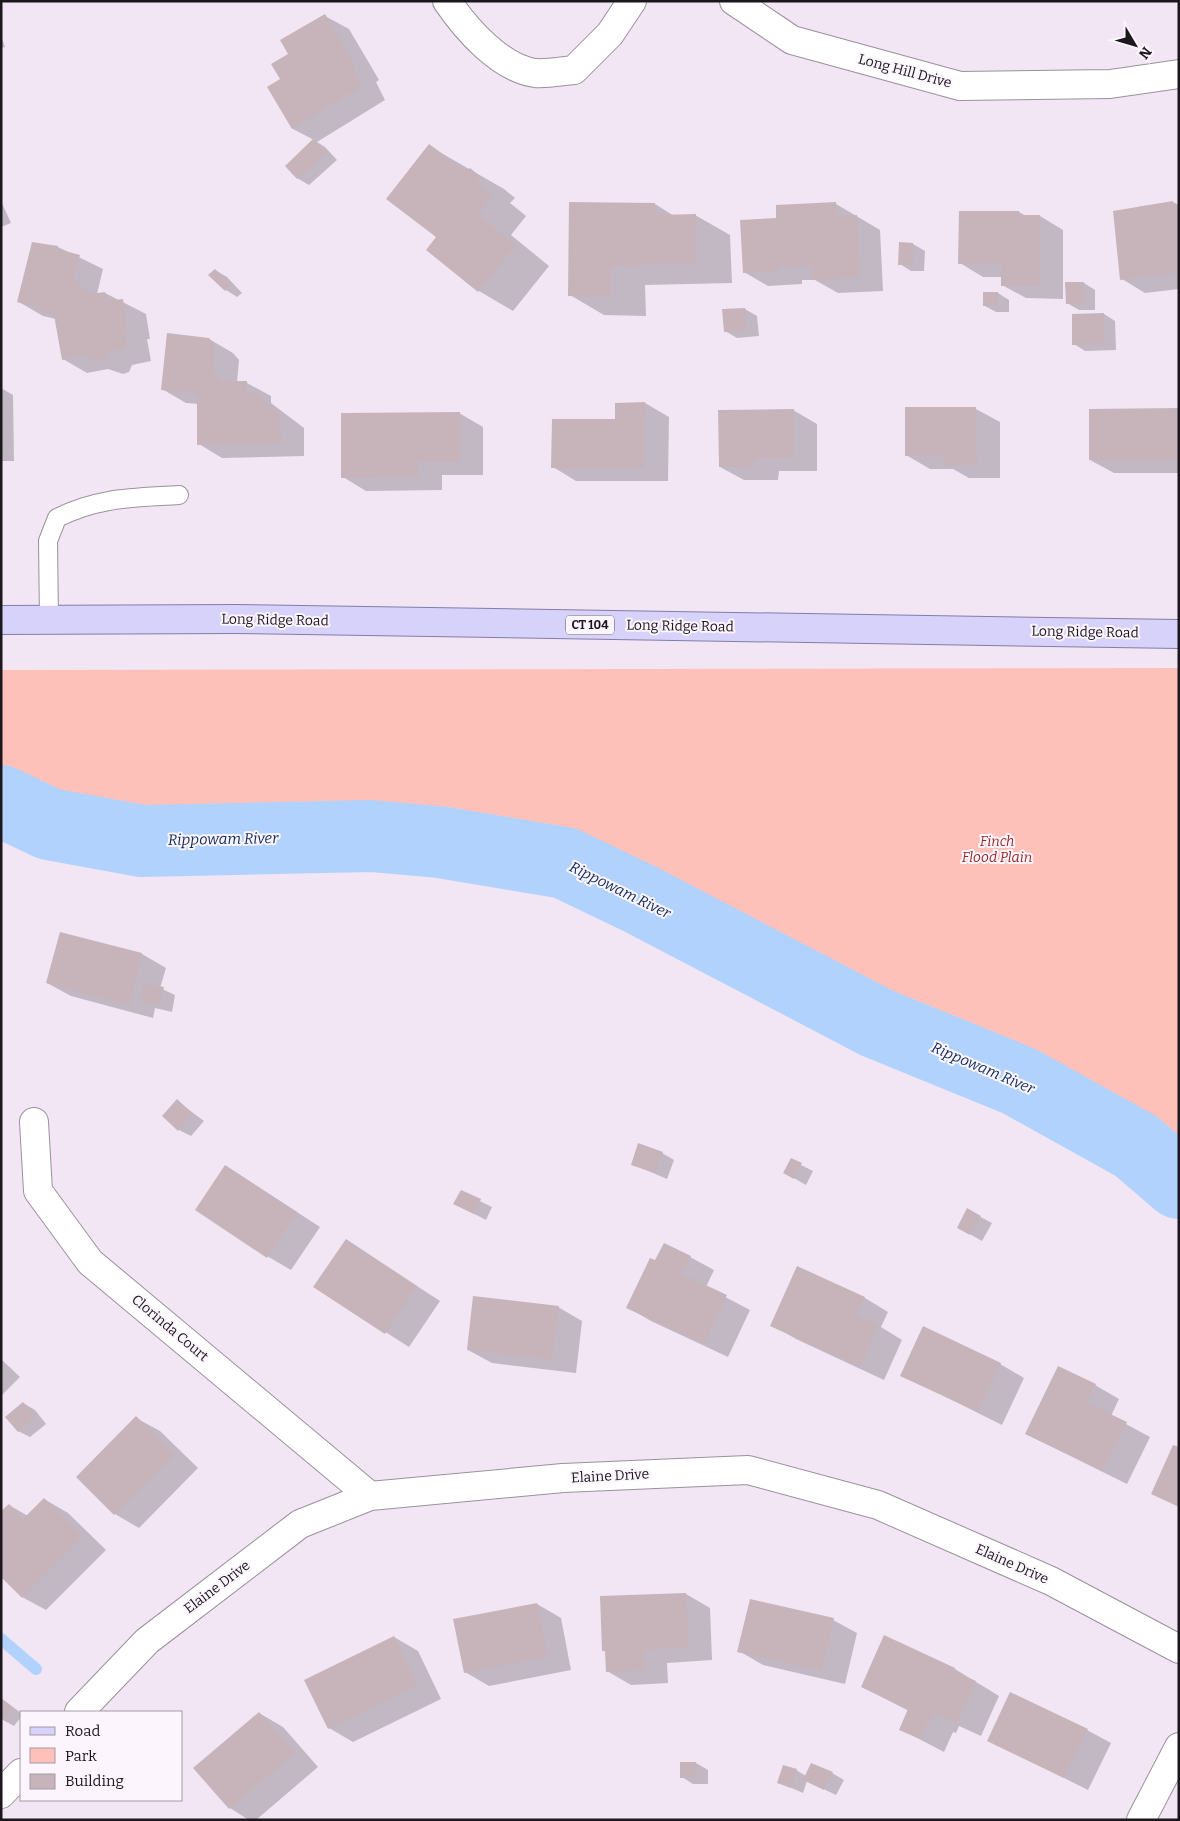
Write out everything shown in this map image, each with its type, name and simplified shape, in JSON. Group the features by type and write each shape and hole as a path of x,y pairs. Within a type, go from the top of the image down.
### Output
{"main road":[{"name":"Long Ridge Road","path":"1,620 255,620 1179,634"}],"street":[{"path":"447,1 460,20 500,59 535,72 574,70 610,34 632,1"},
{"name":"Long Hill Drive","path":"734,1 792,40 960,86 1110,84 1179,74"},
{"name":"Clorinda Court","path":"34,1122 38,1191 90,1262 370,1496"},
{"name":"Elaine Drive","path":"80,1711 147,1641 300,1524 370,1496 563,1478 748,1470 878,1505 1051,1581 1179,1649"},
{"path":"1141,1820 1179,1747"},
{"path":"1,1794 20,1774"}],"lane":[{"path":"49,620 48,541 57,518 79,507 110,499 179,495"}],"green space":[{"name":"Finch Flood Plain","path":"1179,668 1179,1144 817,957 625,867 547,852 183,860 1,819 1,670"}],"building":[{"path":"325,14 356,67 353,69 362,86 292,129 267,87 280,79 271,64 288,54 280,40"},
{"path":"313,139 326,152 297,179 285,166"},
{"path":"429,144 466,171 470,168 481,177 476,182 492,196 478,215 516,245 478,292 426,250 436,237 386,199"},
{"path":"1173,201 1173,205 1179,204 1179,273 1120,280 1113,211"},
{"path":"569,202 655,203 655,215 696,214 697,263 611,266 611,297 568,296"},
{"path":"836,202 837,216 857,215 860,278 813,280 812,266 778,267 778,271 743,273 740,220 776,218 776,205"},
{"path":"959,211 1019,211 1020,215 1040,215 1040,286 1001,286 1001,264 958,264"},
{"path":"32,242 58,246 58,249 80,255 74,279 90,294 105,292 107,301 123,299 127,325 124,326 127,348 109,352 105,359 98,361 89,359 89,355 62,360 54,315 17,302"},
{"path":"899,242 913,243 913,265 898,265"},
{"path":"215,269 231,285 225,291 208,275"},
{"path":"1065,282 1084,282 1084,304 1066,304"},
{"path":"983,292 998,292 998,306 983,306"},
{"path":"745,308 747,330 724,332 722,309"},
{"path":"1104,313 1105,344 1072,345 1072,314"},
{"path":"167,333 209,338 215,345 213,372 223,381 247,381 247,393 256,393 280,414 281,443 197,445 197,396 192,393 161,390"},
{"path":"645,402 644,468 551,468 552,419 615,419 615,403"},
{"path":"905,407 976,407 977,465 944,465 944,456 905,456"},
{"path":"1179,408 1179,460 1089,460 1089,409"},
{"path":"794,409 794,458 755,458 754,467 719,467 718,410"},
{"path":"460,412 460,462 419,462 419,477 341,478 341,413"},
{"path":"60,932 142,953 129,1005 46,983"},
{"path":"144,983 164,987 160,1006 140,1001"},
{"path":"177,1099 193,1114 178,1131 162,1116"},
{"path":"638,1143 663,1152 655,1173 631,1165"},
{"path":"791,1158 802,1163 794,1179 783,1173"},
{"path":"225,1165 297,1212 267,1258 195,1210"},
{"path":"461,1190 481,1199 474,1214 453,1204"},
{"path":"967,1208 981,1216 970,1235 957,1228"},
{"path":"346,1239 417,1286 385,1334 313,1287"},
{"path":"664,1243 691,1256 682,1274 727,1295 704,1344 626,1308 650,1258 655,1260"},
{"path":"797,1266 865,1297 857,1315 879,1325 860,1367 770,1326"},
{"path":"473,1296 559,1306 552,1360 467,1350"},
{"path":"923,1326 1001,1363 978,1412 900,1376"},
{"path":"1058,1366 1096,1384 1087,1403 1127,1422 1103,1471 1025,1434"},
{"path":"23,1402 36,1416 18,1432 5,1417"},
{"path":"136,1416 175,1454 114,1515 76,1477"},
{"path":"1173,1445 1179,1447 1179,1507 1151,1494"},
{"path":"44,1498 83,1536 22,1598 1,1577 1,1511 9,1504 23,1519"},
{"path":"686,1593 689,1647 644,1650 645,1670 606,1672 605,1651 602,1651 600,1596"},
{"path":"750,1599 834,1618 822,1671 737,1652"},
{"path":"537,1603 548,1657 464,1673 453,1619"},
{"path":"884,1635 955,1668 954,1672 976,1681 957,1723 935,1714 932,1721 929,1719 920,1739 899,1730 908,1709 861,1687"},
{"path":"394,1636 418,1685 328,1729 304,1680"},
{"path":"1010,1692 1088,1729 1064,1778 987,1741"},
{"path":"1,1698 12,1707 1,1721"},
{"path":"259,1712 295,1753 229,1809 193,1768"},
{"path":"680,1762 696,1762 697,1778 680,1778"},
{"path":"811,1763 833,1772 824,1790 803,1780"},
{"path":"783,1765 797,1769 791,1788 777,1783"}],"waterway":[{"name":"Rippowam River","path":"1,801 49,824 142,841 371,836 439,842 565,863 640,899 877,1023 1019,1081 1136,1146 1179,1183"},
{"path":"1,1639 36,1669"}]}
